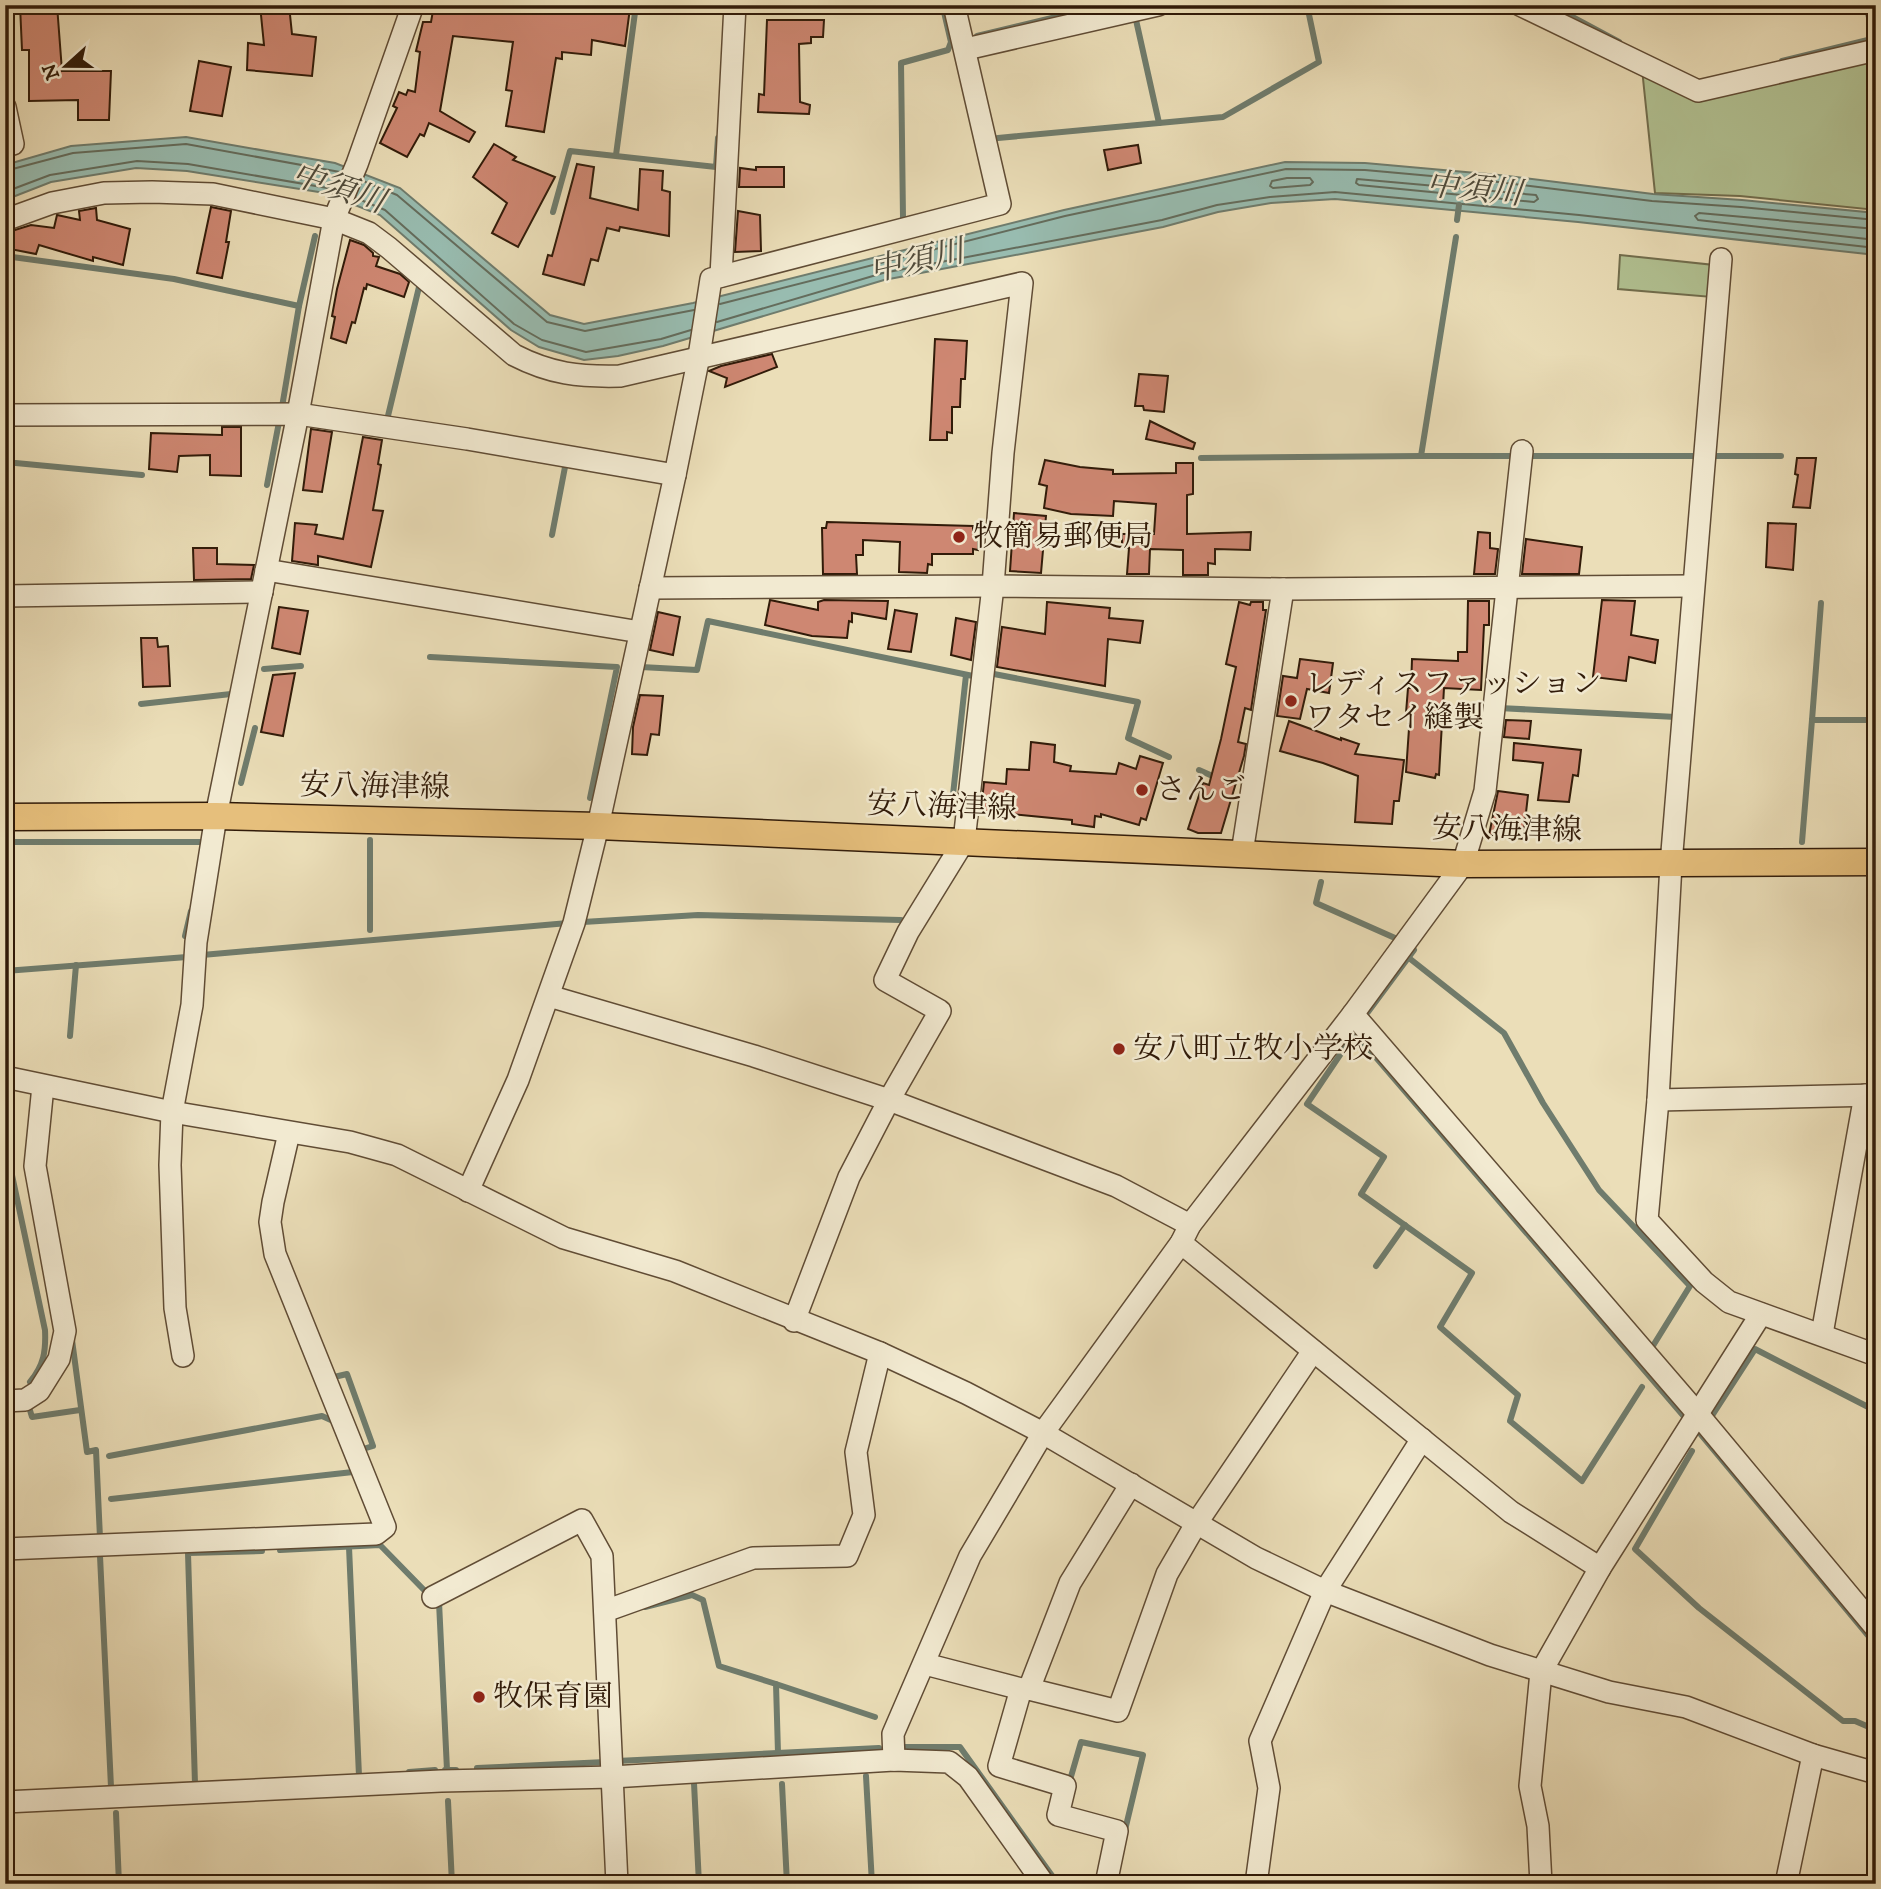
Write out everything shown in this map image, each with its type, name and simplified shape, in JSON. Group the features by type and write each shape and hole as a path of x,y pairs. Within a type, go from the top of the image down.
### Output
{"main road":[{"name":"安八海津線","path":"5,817 216,816 597,826 1463,864 1876,862"}],"street":[{"path":"183,1356 175,1308 170,1165 172,1112 192,1005 197,942 216,816 336,213 413,5"},
{"path":"468,1191 518,1080 549,996 574,923 597,826 715,285 735,5"},
{"path":"715,285 819,253 1000,204 954,5"},
{"path":"966,49 1158,5"},
{"path":"1520,5 1698,91 1876,50"},
{"path":"5,107 13,144"},
{"path":"5,220 52,203 104,193 152,191 213,194 336,213 369,233 514,355 536,367 586,377 620,376 701,347 1021,283 1003,453 993,586 964,841 908,932 885,980 940,1011 849,1177 794,1321"},
{"path":"1721,259 1671,864 1658,1100 1647,1220 1704,1282 1729,1303 1876,1354"},
{"path":"5,415 298,414 467,439 675,475"},
{"path":"894,1760 893,1734 970,1556 1043,1433 1186,1234 1463,864 1485,790 1522,450"},
{"path":"266,570 640,632"},
{"path":"650,588 993,586 1283,589 1693,586"},
{"path":"1242,853 1283,589"},
{"path":"5,596 262,592"},
{"path":"549,996 754,1056 889,1100 1116,1186 1186,1234 1314,1351 1511,1513 1600,1568"},
{"path":"1353,1014 1698,1413 1876,1628"},
{"path":"5,1077 172,1112 350,1142 397,1154 564,1238 675,1271 794,1321 880,1353 966,1393 1043,1433 1256,1558 1325,1591 1541,1672 1609,1692 1686,1707 1813,1755 1876,1773"},
{"path":"5,1401 25,1400 39,1391 60,1359 65,1331 35,1166 43,1086"},
{"path":"1658,1100 1870,1095 1822,1334"},
{"path":"5,1549 376,1534 385,1527 275,1254 271,1212 289,1133"},
{"path":"1541,1884 1538,1826 1530,1786 1541,1672 1600,1568 1761,1314"},
{"path":"925,1664 1118,1711 1167,1574 1196,1524 1314,1351"},
{"path":"605,1611 753,1558 847,1556 864,1515 856,1452 880,1353"},
{"path":"1256,1884 1269,1788 1260,1741 1325,1591 1422,1439"},
{"path":"1106,1884 1117,1831 1058,1815 1065,1786 999,1766 1025,1689 1070,1583 1132,1484"},
{"path":"433,1597 582,1520 602,1556 617,1884"},
{"path":"1786,1884 1813,1755"},
{"path":"5,1802 441,1781 612,1777 894,1760 949,1762 968,1777 1044,1884"}],"green space":[{"path":"1876,56 1876,210 1740,196 1655,193 1642,69 1698,96"},
{"path":"1620,255 1714,265 1712,297 1618,289"}],"water":[{"name":"中須川","path":"186,137 335,163 400,188 550,315 584,324 693,303 1064,210 1285,162 1365,163 1499,175 1653,194 1876,213 1876,255 1578,222 1335,199 1271,203 1218,212 1163,227 884,280 663,346 584,360 539,347 511,330 380,215 325,193 187,171 136,168 51,182 5,200 5,165 71,146"}],"building":[{"path":"20,5 57,5 62,71 111,71 109,120 78,120 78,100 29,101 29,50 22,50"},
{"path":"260,5 289,5 292,34 316,37 312,76 247,70 248,43 264,45"},
{"path":"434,5 568,5 568,8 609,13 610,5 630,8 625,46 592,40 591,55 562,52 562,59 556,58 544,132 506,126 512,91 506,90 513,42 453,36 440,111 475,132 469,142 429,123 424,136 420,134 407,157 380,143 397,108 393,106 399,92 406,95 408,90 415,92 420,52 416,51 423,22 431,22"},
{"path":"767,20 824,20 823,37 811,37 811,43 799,44 800,102 810,105 809,114 758,112 759,94 764,95"},
{"path":"199,61 231,67 222,116 190,111"},
{"path":"494,144 516,157 513,160 555,177 518,247 492,233 507,203 473,177"},
{"path":"1138,145 1141,163 1108,170 1104,150"},
{"path":"577,164 594,167 590,198 638,210 640,169 663,171 662,190 670,192 669,236 620,227 619,231 607,228 598,261 591,259 584,285 543,274 548,255 552,256"},
{"path":"756,167 784,167 784,187 739,187 740,168 756,170"},
{"path":"211,207 231,211 226,242 229,242 222,278 197,273"},
{"path":"96,208 97,220 130,229 123,265 93,257 93,261 39,245 36,254 5,248 5,233 31,225 54,228 57,215 80,220 79,211"},
{"path":"738,211 760,215 761,251 735,252"},
{"path":"350,240 364,245 373,256 379,257 376,266 400,274 409,282 404,297 367,284 346,343 331,338 337,289"},
{"path":"935,339 967,341 960,407 952,407 952,433 947,432 947,440 930,440"},
{"path":"772,354 777,367 725,387 727,378 709,371 721,366"},
{"path":"1139,374 1168,376 1164,412 1135,406"},
{"path":"1150,421 1195,443 1193,449 1146,439"},
{"path":"222,427 241,427 241,476 210,475 210,455 179,456 177,472 149,469 151,433 222,435"},
{"path":"311,429 332,432 322,492 303,490"},
{"path":"363,437 382,440 378,464 381,465 373,510 383,511 371,567 318,556 318,565 292,561 295,523 317,525 315,534 343,539"},
{"path":"1797,458 1816,458 1810,508 1793,507 1798,475 1795,474"},
{"path":"1045,460 1113,470 1113,474 1176,473 1176,463 1193,463 1193,494 1187,495 1187,534 1251,532 1250,550 1215,549 1215,564 1208,563 1208,575 1183,575 1183,550 1150,549 1149,574 1127,574 1129,548 1122,548 1122,534 1154,534 1156,504 1114,501 1113,516 1071,514 1044,508 1047,486 1039,484"},
{"path":"1014,513 1046,516 1041,573 1010,571"},
{"path":"827,522 973,526 973,530 978,530 978,550 973,549 973,554 932,554 932,565 928,564 927,573 899,572 900,542 863,540 863,555 856,555 857,574 823,574 822,528 826,528"},
{"path":"1768,523 1796,524 1793,570 1766,567"},
{"path":"1478,532 1490,533 1490,548 1498,549 1495,574 1474,574"},
{"path":"1526,539 1582,547 1579,574 1522,574"},
{"path":"193,548 217,548 217,564 254,565 251,579 194,580"},
{"path":"770,600 818,610 818,602 824,600 888,601 886,619 852,613 847,638 812,636 765,625"},
{"path":"1602,600 1635,601 1631,635 1658,640 1655,663 1629,657 1626,681 1593,677"},
{"path":"1468,601 1489,601 1489,625 1484,625 1481,690 1444,688 1439,775 1436,774 1435,778 1406,772 1410,714 1406,713 1408,688 1411,688 1412,659 1458,661 1458,652 1467,652"},
{"path":"1047,602 1110,608 1109,618 1143,621 1140,643 1108,639 1105,686 997,667 1002,627 1045,634"},
{"path":"1239,602 1250,605 1251,602 1263,602 1263,610 1266,610 1251,710 1245,708 1238,742 1246,744 1244,756 1221,833 1198,833 1188,829 1203,783 1209,785 1221,739 1236,667 1226,664"},
{"path":"279,607 308,611 300,654 272,648"},
{"path":"895,610 917,614 911,652 888,649"},
{"path":"658,612 680,617 673,655 650,650"},
{"path":"956,618 976,622 971,660 951,655"},
{"path":"141,638 157,638 158,647 168,646 170,686 143,687"},
{"path":"1300,659 1333,663 1329,693 1307,689 1300,719 1277,716 1283,676 1297,678"},
{"path":"295,673 283,736 261,732 273,675"},
{"path":"640,695 663,696 659,735 651,734 647,755 632,754 633,727"},
{"path":"1506,720 1531,721 1529,739 1504,737"},
{"path":"1289,721 1359,744 1355,754 1404,760 1399,801 1394,801 1392,824 1355,822 1358,776 1280,751"},
{"path":"1031,742 1055,745 1054,762 1071,766 1070,771 1116,774 1119,763 1136,769 1140,756 1163,763 1146,820 1141,818 1139,825 1101,814 1101,817 1095,816 1094,827 1072,824 1072,820 981,811 984,782 1006,784 1007,769 1029,770"},
{"path":"1514,743 1581,750 1578,776 1573,775 1569,802 1538,800 1543,763 1513,760"},
{"path":"1498,791 1528,795 1523,839 1489,835"}],"waterway":[{"path":"616,155 636,5"},
{"path":"977,36 1106,5"},
{"path":"1159,123 1223,117 1319,62 1307,5"},
{"path":"1550,5 1619,42"},
{"path":"1866,5 1874,38"},
{"path":"903,218 901,63 948,50 951,42 944,12"},
{"path":"998,138 1159,123 1136,20"},
{"path":"1782,61 1876,38"},
{"path":"553,212 570,151 716,167 718,138"},
{"name":"中須川","path":"1457,220 1459,205"},
{"path":"5,256 174,279 299,306 315,236"},
{"path":"1456,237 1421,456 1781,456"},
{"path":"384,419 387,420 419,287"},
{"path":"282,407 299,306"},
{"path":"267,485 279,422"},
{"path":"1201,458 1421,456"},
{"path":"5,462 142,475"},
{"path":"552,535 565,467"},
{"path":"1812,720 1821,603"},
{"path":"641,667 697,670 708,621 973,676"},
{"path":"430,657 617,667 590,798"},
{"path":"264,669 301,666"},
{"path":"994,674 1138,702 1128,738 1169,757"},
{"path":"951,813 966,675"},
{"path":"141,704 231,694"},
{"path":"1499,708 1676,717"},
{"path":"1802,842 1812,720 1876,720"},
{"path":"241,783 255,728"},
{"path":"1199,770 1217,778"},
{"path":"370,840 370,930"},
{"path":"5,842 202,842 204,846"},
{"path":"1321,882 1316,903 1395,938"},
{"path":"185,936 191,911"},
{"path":"583,922 698,915 901,920"},
{"path":"202,955 568,923"},
{"path":"1368,1012 1414,950"},
{"path":"5,971 187,957"},
{"path":"1409,958 1504,1033 1543,1103 1599,1190 1690,1286 1651,1349"},
{"path":"70,1036 76,965"},
{"path":"1355,1033 1687,1420"},
{"path":"1346,1046 1307,1104 1384,1157 1361,1194 1472,1273 1440,1327 1518,1395 1510,1421 1582,1481 1642,1387"},
{"path":"5,1162 9,1161 45,1330 43,1358 30,1382"},
{"path":"1376,1266 1405,1225"},
{"path":"72,1340 87,1452 96,1450 100,1538"},
{"path":"1713,1414 1755,1349 1876,1411"},
{"path":"334,1377 347,1374 373,1446 363,1449"},
{"path":"29,1407 32,1417 80,1410"},
{"path":"109,1456 322,1416 333,1421 335,1425"},
{"path":"1698,1431 1876,1645"},
{"path":"1692,1451 1635,1549 1699,1608 1843,1721 1855,1721 1876,1730"},
{"path":"111,1499 353,1472"},
{"path":"280,1550 380,1545 425,1591"},
{"path":"349,1547 359,1776"},
{"path":"195,1784 188,1553 262,1551"},
{"path":"100,1556 111,1787"},
{"path":"645,1607 692,1595 703,1600 719,1666 776,1684 778,1753"},
{"path":"439,1602 447,1770"},
{"path":"776,1684 875,1717"},
{"path":"1070,1780 1081,1742 1143,1755 1126,1826"},
{"path":"905,1747 960,1747 1058,1884"},
{"path":"617,1761 879,1748"},
{"path":"477,1768 606,1762"},
{"path":"409,1772 435,1770"},
{"path":"445,1770 456,1770"},
{"path":"866,1776 872,1884"},
{"path":"694,1783 699,1884"},
{"path":"782,1784 787,1884"},
{"path":"448,1801 452,1884"},
{"path":"116,1813 119,1884"}],"place":[{"name":"牧簡易郵便局","path":"959,537"},
{"name":"レディスファッション ワタセイ縫製","path":"1291,701"},
{"name":"さんご","path":"1142,790"},
{"name":"安八町立牧小学校","path":"1119,1049"},
{"name":"牧保育園","path":"479,1697"}]}
